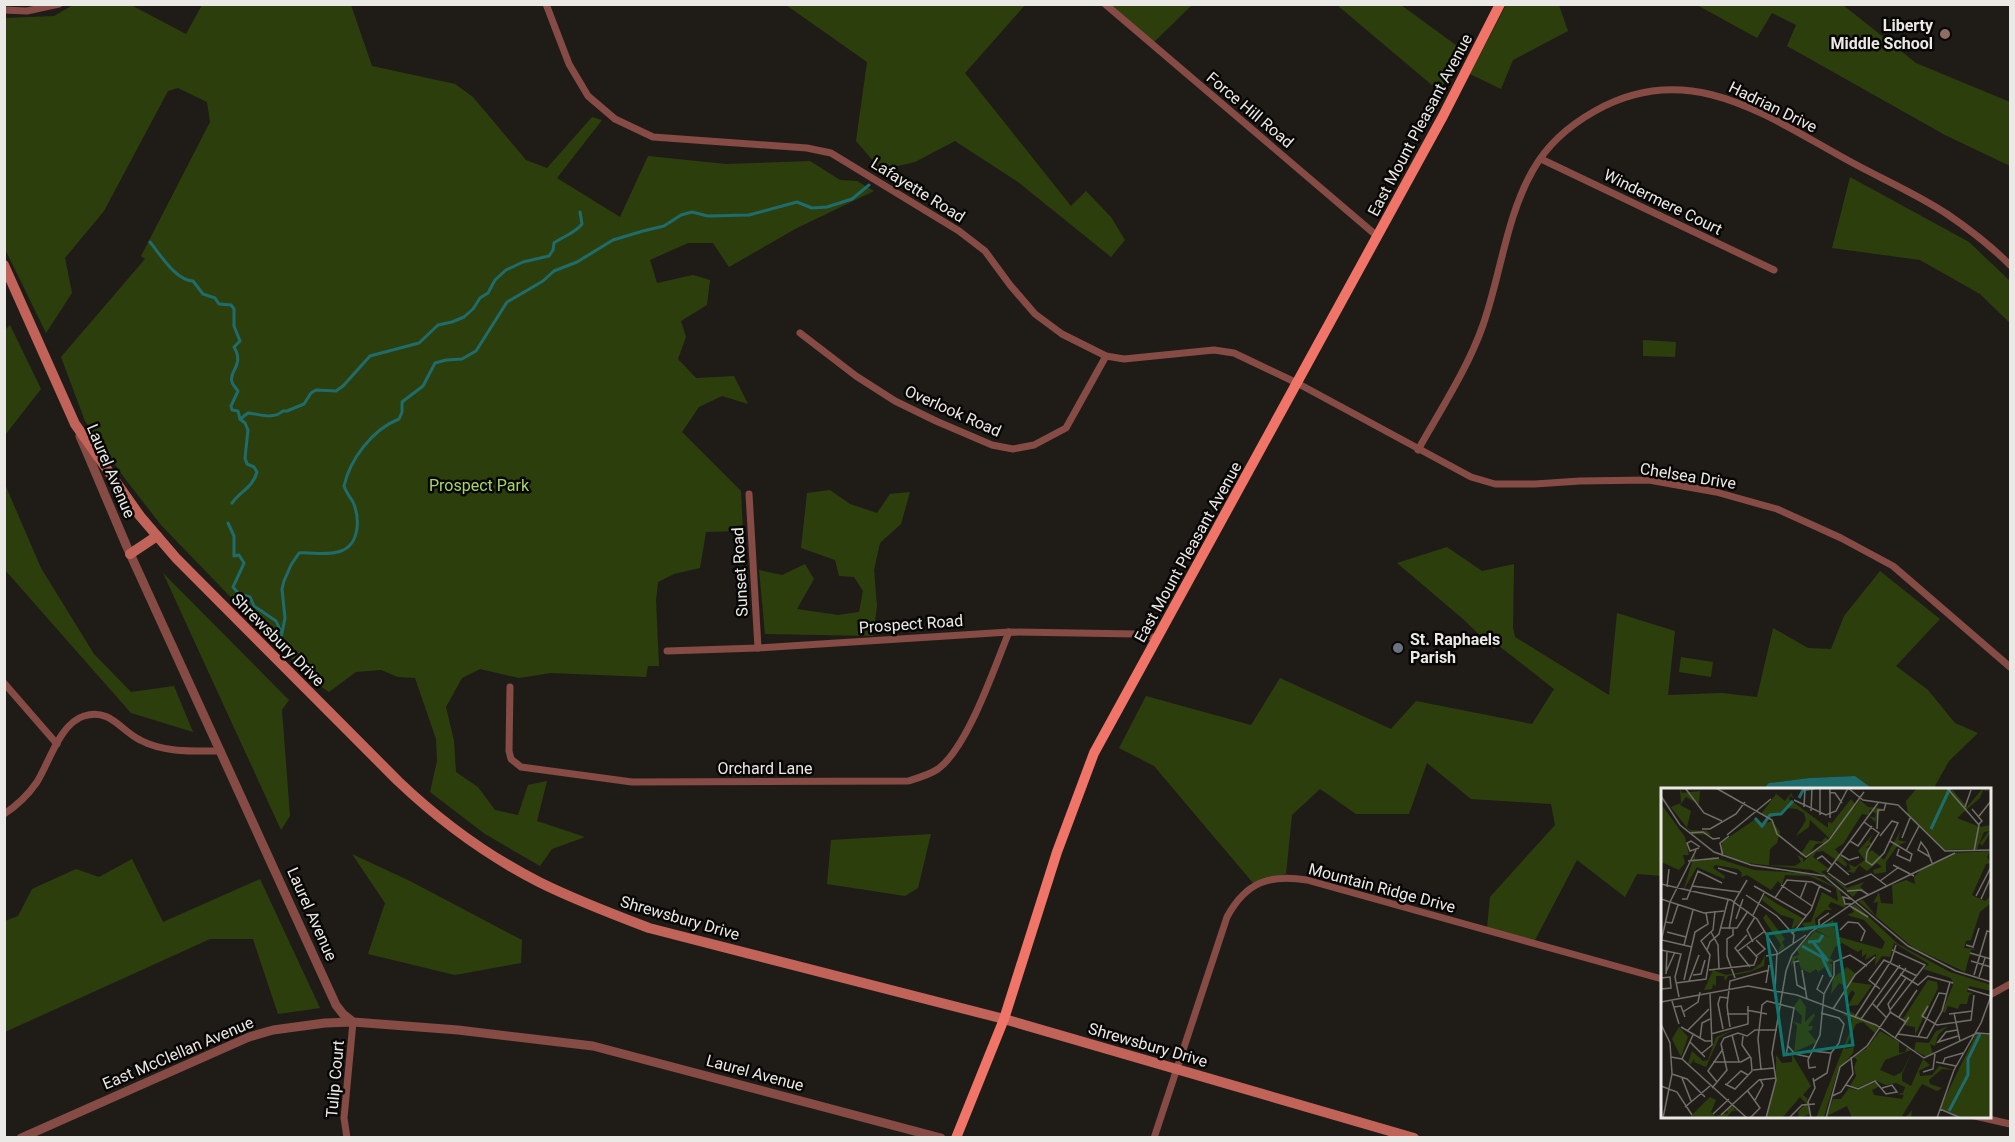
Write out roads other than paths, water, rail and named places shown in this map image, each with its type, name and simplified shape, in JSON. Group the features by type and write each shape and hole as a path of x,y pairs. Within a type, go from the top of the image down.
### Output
{"main road":[{"name":"East Mount Pleasant Avenue","path":"956,1137 1004,1019 1076,798 1094,753 1443,116 1500,4"},
{"name":"Laurel Avenue","path":"5,269 75,424"},
{"name":"Shrewsbury Drive","path":"75,424 140,516 176,558 422,804 488,852 539,882 649,928 1004,1019 1414,1137"},
{"path":"130,554 157,536"}],"street":[{"path":"4,10 27,11 59,4"},
{"name":"Lafayette Road","path":"546,4 569,64 588,96 615,119 653,137 807,148 831,153 959,231 985,251 1035,314 1062,334 1106,356 1124,359 1214,350 1234,353 1297,383"},
{"name":"Force Hill Road","path":"1105,4 1377,236"},
{"name":"Hadrian Drive","path":"1418,450 1471,353 1482,327 1520,198 1534,168 1556,140 1579,120 1608,103 1635,93 1660,89 1692,90 1716,95 1757,112 1946,213 2010,265"},
{"name":"Windermere Court","path":"1541,159 1774,270"},
{"name":"Overlook Road","path":"800,333 856,376 895,401 992,445 1013,449 1034,445 1066,428 1106,356"},
{"name":"Chelsea Drive","path":"1297,383 1418,450 1471,477 1495,484 1649,480 1716,492 1776,509 1841,537 1893,566 2010,667"},
{"name":"Laurel Avenue","path":"75,424 130,554 336,1005 343,1014 353,1022 458,1030 592,1046 941,1137"},
{"name":"Sunset Road","path":"749,494 758,648"},
{"name":"Prospect Road","path":"667,651 758,648 1009,632 1136,634 1157,638"},
{"name":"Orchard Lane","path":"510,687 509,751 511,759 521,767 632,782 908,781 937,769 956,750 970,725 1009,632"},
{"path":"4,683 57,744"},
{"path":"4,814 26,796 38,780 65,730 83,716 98,714 115,720 128,733 149,745 191,751 221,751"},
{"name":"Mountain Ridge Drive","path":"1154,1137 1227,917 1235,902 1244,892 1267,880 1286,877 1307,880 1661,979"},
{"path":"1991,994 2010,984"},
{"name":"East McClellan Avenue","path":"21,1137 249,1037 273,1030 353,1022"},
{"name":"Tulip Court","path":"347,1137 344,1118 353,1022"},
{"path":"1984,1118 2010,1124"}],"water":[{"path":"1855,776 1872,788 1764,788 1769,783"}],"waterway":[{"path":"280,643 285,618 282,589 291,565 299,553 326,554 341,551 347,548 355,537 357,515 344,486 357,456 372,437 399,419 402,402 423,386 435,363 462,359 476,351 507,302 543,281 554,271 577,262 613,240 664,226 681,215 692,212 708,216 749,215 797,202 812,208 827,207 852,199 869,185"},
{"path":"240,419 248,413 271,416 287,411 304,404 311,393 316,390 336,391 370,356 419,343 438,325 464,317 480,298 488,293 495,280 506,270 523,262 549,256 554,243 582,224 580,212"},
{"path":"150,242 181,277 193,281 203,294 215,298 219,304 231,305 234,309 234,326 240,341 234,347 238,359 231,378 238,391 231,406 232,410 238,411 240,419 248,430 245,458 247,464 254,467 257,472 250,485 232,503"},
{"path":"228,523 234,536 234,556 239,555 244,563 233,587 239,594 250,597 254,606 276,621 281,632"}],"place":[{"name":"Liberty Middle School","path":"1945,34"},
{"name":"St. Raphaels Parish","path":"1398,648"}],"park label":[{"name":"Prospect Park","path":"479,485"}]}
